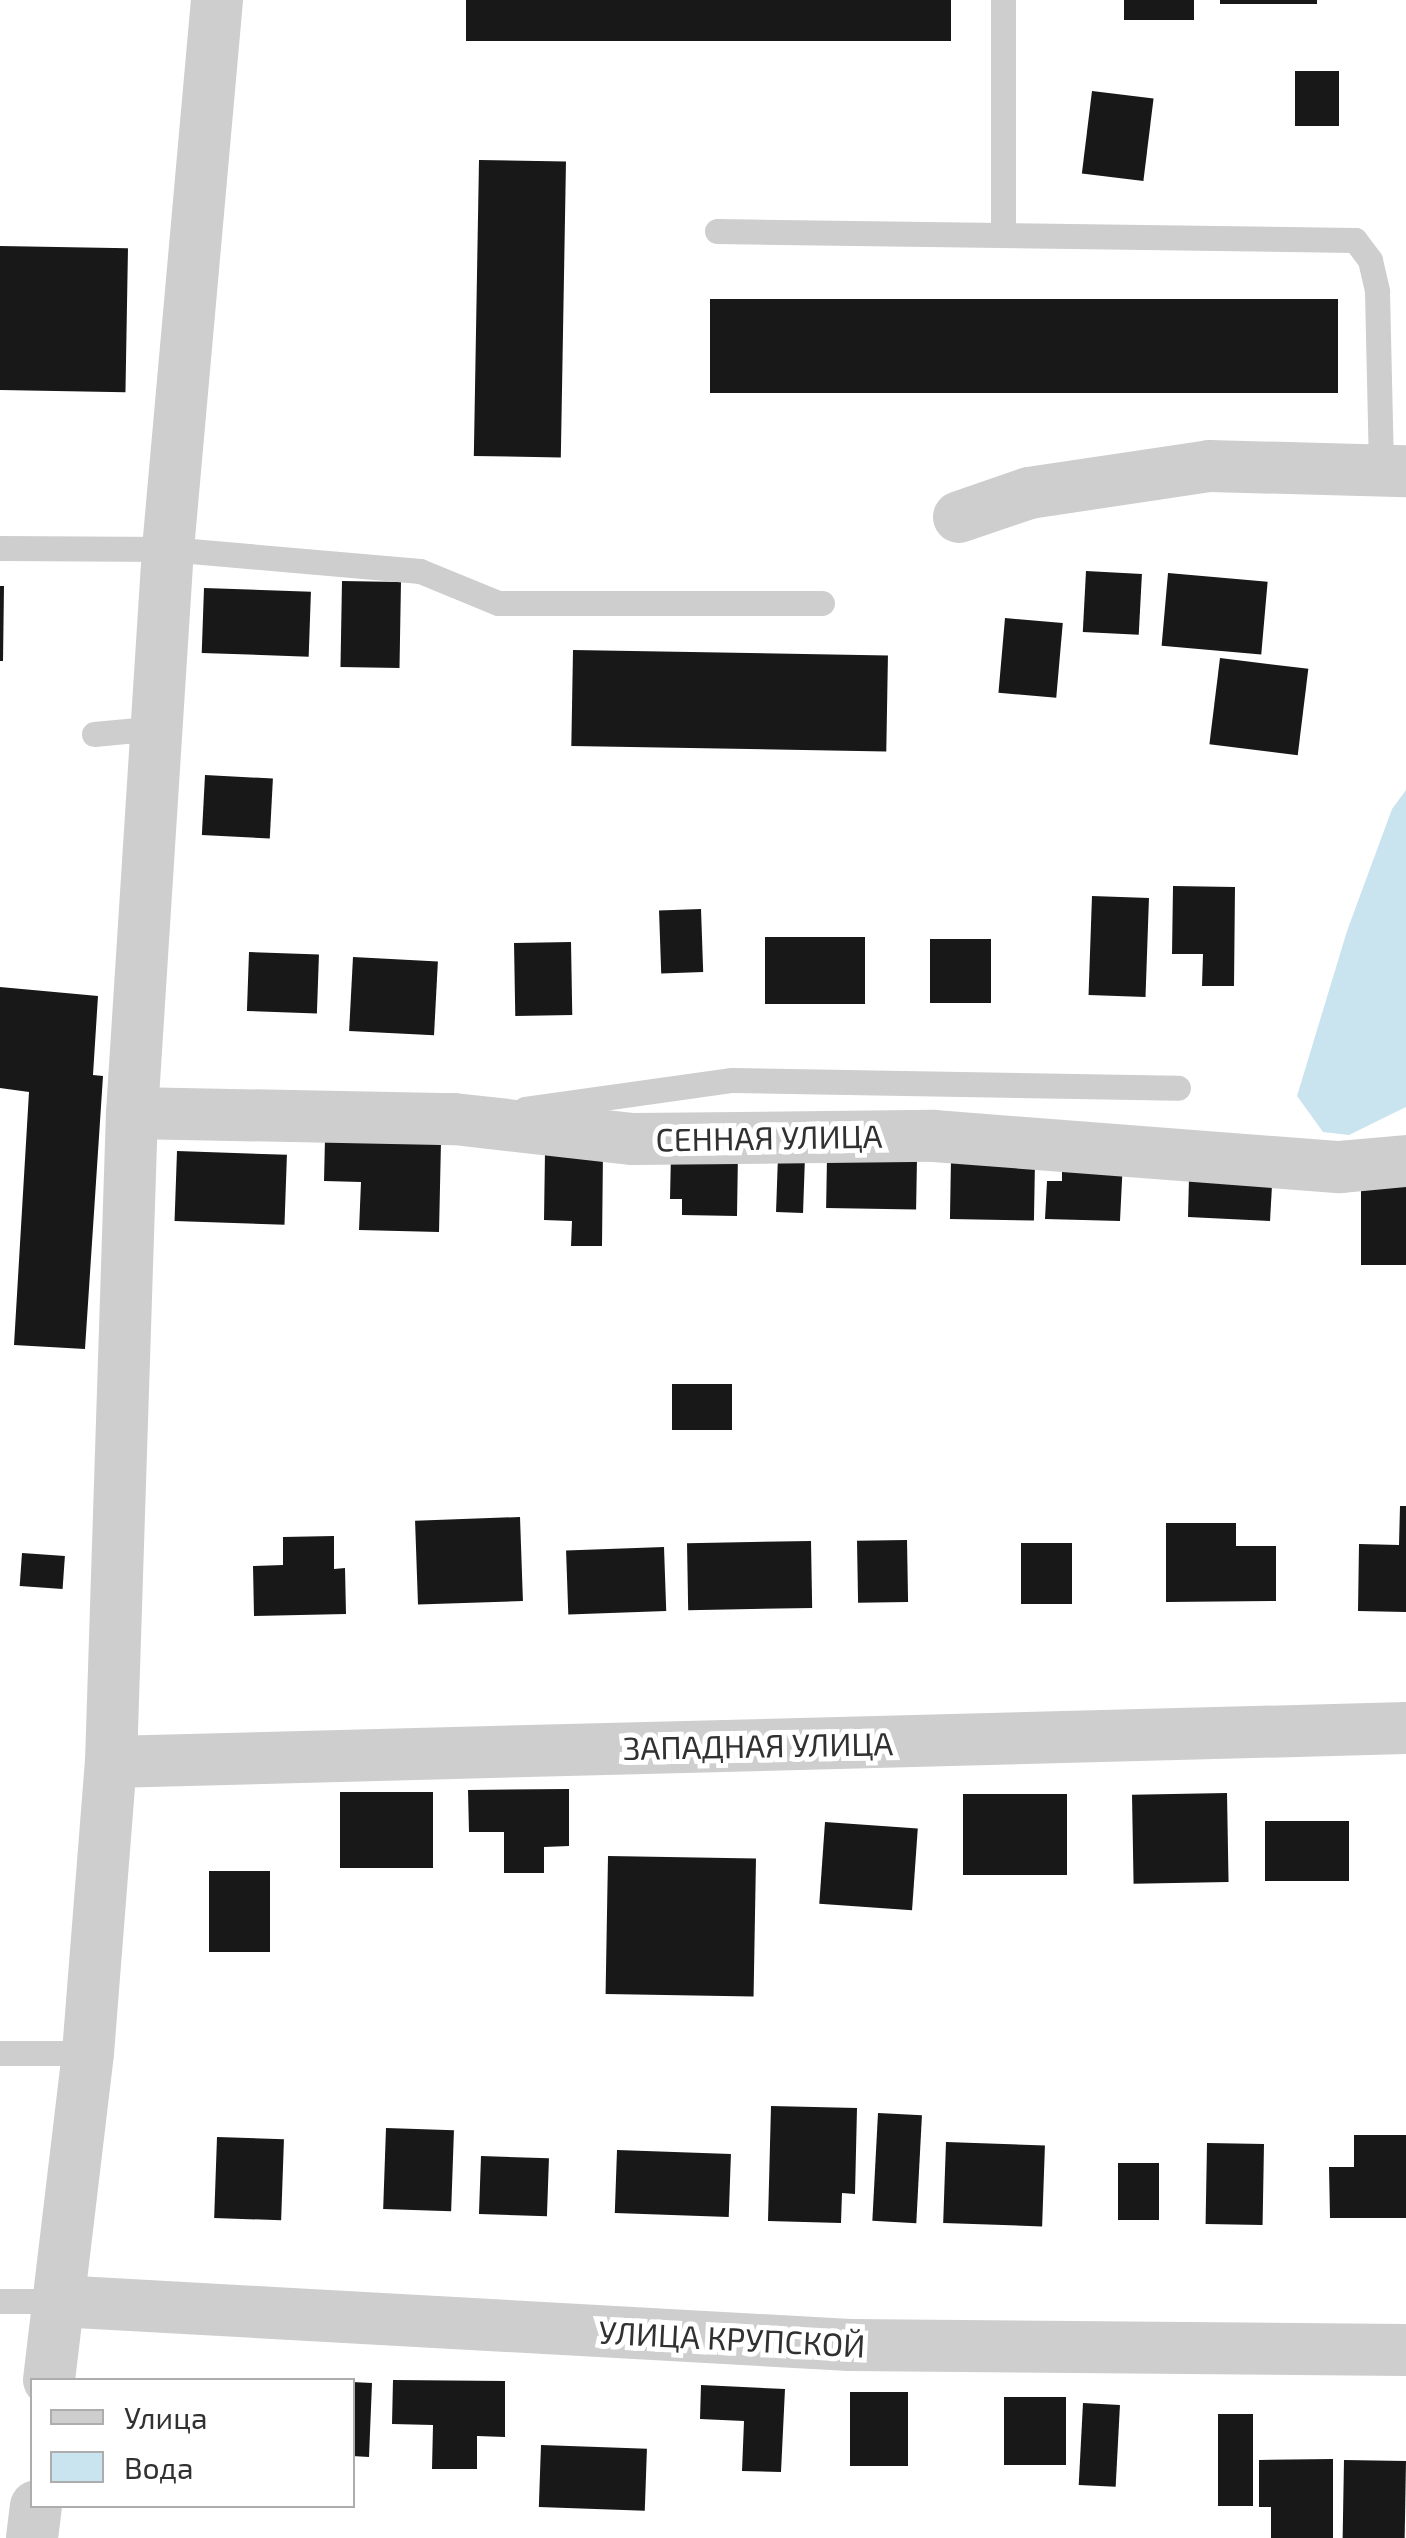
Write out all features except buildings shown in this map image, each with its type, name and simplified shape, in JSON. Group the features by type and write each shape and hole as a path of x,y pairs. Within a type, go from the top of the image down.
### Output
{"street":[{"path":"49,2378 88,2053 110,1762 132,1112 168,549 217,0"},
{"path":"960,517 1028,493 1209,466 1394,471"},
{"name":"СЕННАЯ УЛИЦА","path":"132,1112 454,1119 632,1139 934,1136 1340,1166 1406,1161"},
{"name":"ЗАПАДНАЯ УЛИЦА","path":"110,1762 1406,1728"},
{"name":"УЛИЦА КРУПСКОЙ","path":"58,2301 850,2345 1406,2350"},
{"path":"32,2538 36,2508"}],"lane":[{"path":"1003,0 1003,235"},
{"path":"717,231 1354,240 1370,260 1376,291 1394,471"},
{"path":"0,548 168,549 420,570 498,603 822,603"},
{"path":"94,734 156,728"},
{"path":"454,1119 732,1080 1178,1088"},
{"path":"0,2053 88,2053"},
{"path":"0,2301 58,2301"}],"water":[{"path":"1406,790 1406,1107 1349,1135 1323,1132 1297,1096 1347,931 1392,809"}]}
